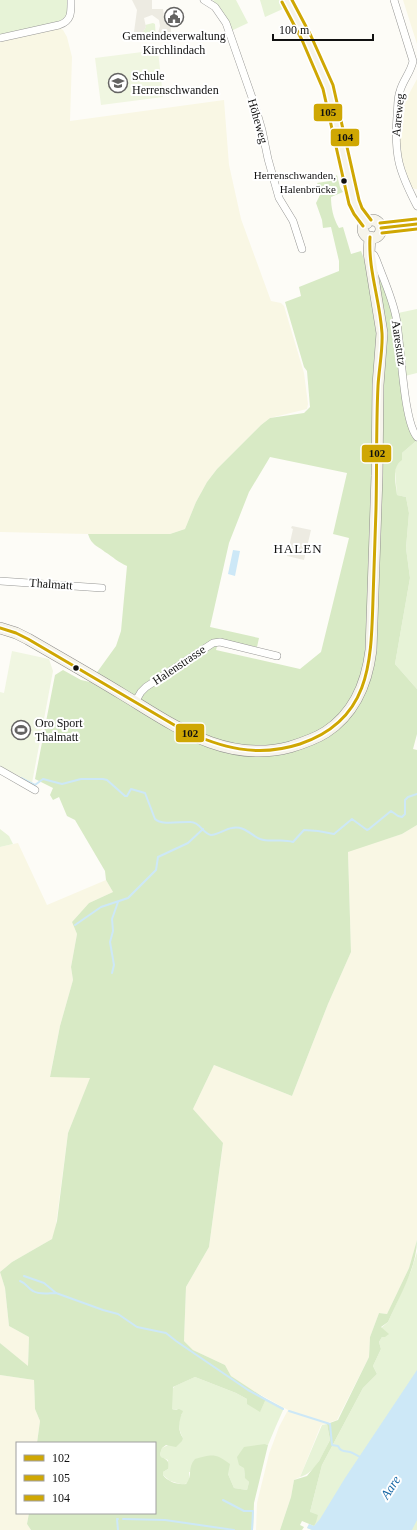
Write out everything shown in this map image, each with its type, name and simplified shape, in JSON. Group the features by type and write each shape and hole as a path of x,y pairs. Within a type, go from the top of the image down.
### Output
{"main road":[{"path":"286,0 328,87 354,202 358,211 366,222"},
{"path":"366,222 372,220 376,221 381,228"},
{"path":"366,222 364,231 366,235 370,237 375,238 378,236 381,228"},
{"path":"381,228 417,224"},
{"path":"0,628 28,639 196,737 231,749 250,752 284,748 302,744 320,736 344,717 360,693 369,667 371,650 377,498 378,385 382,345 381,320 369,253 370,237"}],"street":[{"path":"0,38 65,23 71,16 71,0"},
{"name":"Höheweg","path":"204,0 215,7 226,23 255,106 279,198 293,221 302,249"},
{"name":"Aareweg","path":"394,0 413,61 399,95 396,148 402,175 417,206"},
{"name":"Aarestutz","path":"369,253 374,255 376,259 396,315 407,403 412,428 417,437"},
{"name":"Thalmatt","path":"0,581 102,588"},
{"name":"Halenstrasse","path":"135,702 146,687 213,643 220,642 277,656"},
{"path":"0,770 36,790"}],"shaded area":[{"path":"132,0 152,0 152,9 163,9 165,23 170,22 172,39 163,40 160,38 158,33 160,26 159,20 152,15 144,18 146,27 143,32 134,32 137,10"},
{"path":"403,0 417,0 417,44"},
{"path":"60,28 67,37 72,57 70,121 224,100 229,165 241,219 271,301 281,303 284,306 304,373 308,404 307,409 270,418 261,425 217,469 207,482 196,502 185,529 170,534 0,532 0,41"},
{"path":"417,79 417,189 415,189 410,187 402,166 398,137 402,107"},
{"path":"292,526 311,530 304,560 287,556 293,529 291,528"},
{"path":"417,825 417,1240 409,1268 387,1314 379,1313 370,1337 369,1357 337,1420 321,1425 300,1477 294,1480 291,1497 280,1530 256,1530 257,1503 269,1454 279,1427 288,1410 250,1389 231,1376 225,1365 193,1350 184,1341 186,1287 209,1247 223,1144 193,1109 214,1065 292,1096 328,1004 351,952 348,851 402,834"},
{"path":"18,843 47,905 106,880 113,892 89,903 72,922 77,934 71,967 73,980 60,1026 50,1076 91,1077 68,1133 55,1232 52,1239 12,1262 0,1272 0,847"},
{"path":"0,1272 5,1288 9,1326 29,1337 28,1367 0,1343"},
{"path":"0,1375 34,1380 35,1409 40,1421 37,1442 16,1442 16,1514 29,1514 27,1524 31,1530 0,1530"}],"green space":[{"path":"0,0 68,0 68,15 64,21 0,35"},
{"path":"214,0 236,0 248,23 231,31 212,2"},
{"path":"260,0 280,0 285,8 265,17"},
{"path":"155,24 156,39 141,39 138,33 142,33 146,27 145,25"},
{"path":"158,50 163,97 101,105 95,58"},
{"path":"337,175 343,192 331,197 331,205 337,224 339,228 343,227 351,254 361,251 365,262 374,259 392,314 398,345 404,404 411,431 416,441 402,453 402,460 396,467 395,471 397,495 406,497 409,513 406,548 410,578 395,664 417,689 417,734 413,749 417,750 417,825 402,834 348,852 351,952 328,1004 292,1096 214,1065 193,1109 223,1143 209,1247 186,1287 184,1341 193,1350 225,1365 231,1376 266,1399 260,1412 247,1404 247,1399 236,1393 195,1377 173,1387 172,1409 179,1409 183,1411 179,1425 183,1438 176,1447 166,1445 162,1448 160,1454 161,1457 168,1461 168,1469 163,1472 163,1475 168,1480 180,1484 186,1484 189,1478 191,1466 195,1459 210,1455 217,1456 230,1464 228,1474 234,1488 247,1490 249,1482 245,1478 244,1468 239,1465 237,1457 244,1447 265,1444 268,1445 254,1503 253,1530 31,1530 27,1524 29,1514 156,1514 156,1442 37,1442 40,1421 35,1409 34,1380 0,1375 0,1343 28,1366 29,1337 9,1326 5,1288 0,1272 12,1262 52,1239 57,1221 68,1133 90,1078 50,1077 60,1026 73,980 71,967 77,934 72,922 89,903 113,892 106,880 105,871 75,820 67,816 59,797 53,800 50,795 53,788 35,779 55,675 63,670 81,680 90,682 116,646 121,631 127,566 95,545 91,541 88,534 170,534 185,529 196,502 207,482 217,469 261,425 270,418 304,413 310,407 307,371 304,367 285,302 301,296 299,287 339,271 339,261 331,227 323,228 316,203 322,191 317,183 330,181","holes":["270,457 347,473 333,534 349,538 321,652 300,669 216,650 219,639 257,647 259,638 210,627 229,543 249,492"]},
{"path":"417,309 417,373 405,376 398,313"},
{"path":"416,441 417,689 395,664 410,578 406,548 409,513 406,497 397,495 395,471 402,453"},
{"name":"Oro Sport Thalmatt","path":"12,651 49,659 53,671 32,783 0,766 0,692 4,693"},
{"path":"0,829 9,836 13,844 0,847"},
{"path":"417,1240 414,1261 407,1282 388,1322 381,1327 389,1334 382,1337 379,1342 381,1349 373,1366 377,1374 363,1388 322,1465 310,1512 318,1515 316,1522 314,1526 302,1521 300,1525 304,1527 302,1530 280,1530 291,1497 294,1480 307,1476 319,1461 330,1440 327,1424 338,1420 369,1357 370,1337 379,1313 387,1314 409,1268"},
{"path":"417,1252 417,1530 312,1530 307,1528 309,1524 314,1526 310,1512 322,1465 363,1388 377,1374 373,1366 381,1349 379,1342 382,1337 381,1328 388,1322 411,1271"},
{"path":"195,1377 236,1393 247,1399 260,1411 266,1399 284,1408 268,1445 265,1444 244,1468 245,1477 249,1482 247,1490 234,1488 228,1474 189,1472 189,1481 184,1485 170,1481 163,1475 163,1472 168,1469 168,1460 161,1457 160,1454 162,1448 183,1438 180,1433 179,1426 179,1419 182,1414 177,1409 172,1409 172,1389 175,1386"},
{"path":"327,1424 330,1440 325,1451 315,1467 306,1475 300,1477 322,1425"}],"water":[{"path":"233,550 240,551 235,576 228,574"},
{"name":"Aare","path":"417,1370 417,1520 412,1530 312,1530 307,1528 309,1524 314,1526 320,1519 345,1478"}],"waterway":[{"path":"21,778 35,785 43,779 62,784 81,779 107,780 125,796 127,796 131,789 145,793 155,819 158,821 167,823 194,823 206,833 211,835 236,827 247,831 260,839 268,841 285,840 293,842 304,830 334,834 352,819 367,830 391,811 402,817 405,814 405,800 408,797 417,794"},
{"path":"75,925 101,907 128,898 156,870 158,857 188,843 203,829"},
{"path":"112,973 114,965 110,942 113,931 112,919 118,902"},
{"path":"24,1276 44,1283 56,1293 118,1314 137,1327 166,1333 248,1390 283,1409"},
{"path":"20,1281 25,1283 35,1292 56,1293"},
{"path":"289,1411 330,1424 332,1445 338,1446 342,1450 360,1457"},
{"path":"223,1500 244,1511 253,1511 252,1530"},
{"path":"118,1519 118,1530"},
{"path":"123,1519 165,1520 234,1530"}],"transit line":[{"name":"104","path":"292,0 311,36 333,85 359,200 362,208 371,220"},
{"name":"105","path":"282,2 302,40 323,89 349,204 363,226"},
{"name":"104","path":"380,223 416,219"},
{"name":"102","path":"381,228 417,224"},
{"name":"105","path":"382,233 417,229"},
{"name":"102","path":"0,628 28,639 181,729 225,746 254,750 284,748 300,744 323,733 341,720 354,704 362,686 368,666 371,645 376,509 377,401 382,339 381,321 372,273 370,237"}],"place":[{"name":"Gemeindeverwaltung Kirchlindach","path":"174,17"},
{"name":"Schule Herrenschwanden","path":"118,83"},
{"name":"Herrenschwanden, Halenbrücke","path":"344,181"},
{"name":"Oro Sport Thalmatt","path":"21,730"}],"district":[{"name":"HALEN","path":"298,548"}]}
